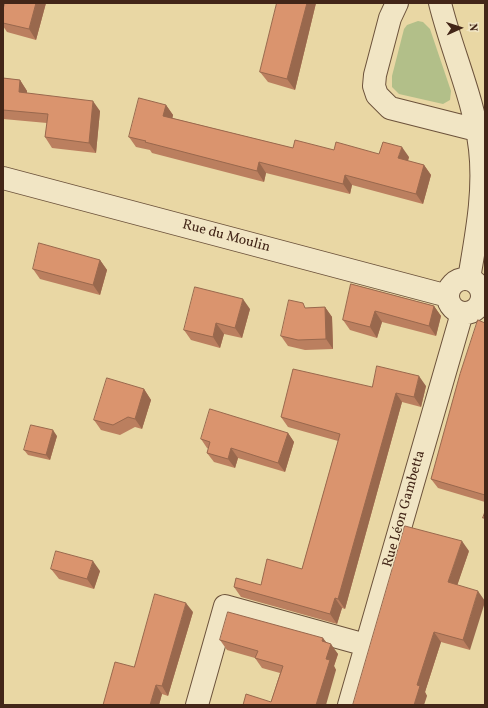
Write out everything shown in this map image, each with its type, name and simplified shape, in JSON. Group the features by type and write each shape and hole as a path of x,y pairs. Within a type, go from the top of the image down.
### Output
{"street":[{"path":"397,3 390,18 375,75 374,86 377,95 390,108 477,130"},
{"path":"440,3 477,130 482,168 476,243 469,279"},
{"name":"Rue du Moulin","path":"3,178 448,296"},
{"path":"461,279 469,279 476,282 481,288 483,296 476,307 454,310 448,296 450,288 455,282 461,279"},
{"name":"Rue Léon Gambetta","path":"349,705 366,645 476,307"},
{"path":"197,705 225,606 366,645"}],"green space":[{"path":"418,21 423,22 430,29 451,91 450,100 443,104 399,94 392,87 392,76 404,29 407,25"}],"building":[{"path":"5,3 36,3 29,29 3,23 3,10"},
{"path":"277,3 307,3 287,79 260,72"},
{"path":"3,78 20,80 19,92 93,101 89,143 45,137 48,114 3,110"},
{"path":"139,98 166,105 163,116 293,148 295,140 334,150 336,142 379,154 383,142 402,147 398,158 424,165 416,194 345,175 343,184 259,162 257,171 129,137"},
{"path":"39,243 100,260 93,285 33,269"},
{"path":"351,284 434,306 429,326 375,311 370,327 343,320"},
{"path":"195,287 243,299 235,328 216,323 213,337 184,330"},
{"path":"289,300 303,303 305,308 325,307 326,339 298,340 281,336"},
{"path":"478,320 485,323 485,495 431,479 460,374"},
{"path":"377,366 419,376 414,397 396,393 338,599 335,598 330,614 234,587 236,578 261,585 267,559 302,569 340,434 281,417 293,369 372,387"},
{"path":"107,378 144,389 135,419 128,417 113,425 94,420"},
{"path":"210,409 288,433 278,463 231,448 228,459 207,453 210,442 201,439"},
{"path":"31,425 53,430 46,455 24,450"},
{"path":"405,526 462,541 448,582 478,591 463,640 434,632 417,685 420,686 414,705 353,705"},
{"path":"56,551 93,561 87,579 51,569"},
{"path":"155,594 186,603 162,686 156,685 150,705 103,705 115,662 134,667"},
{"path":"228,612 323,638 322,641 331,644 326,659 330,660 316,705 243,705 246,694 271,702 283,666 255,658 258,651 220,640"}]}
